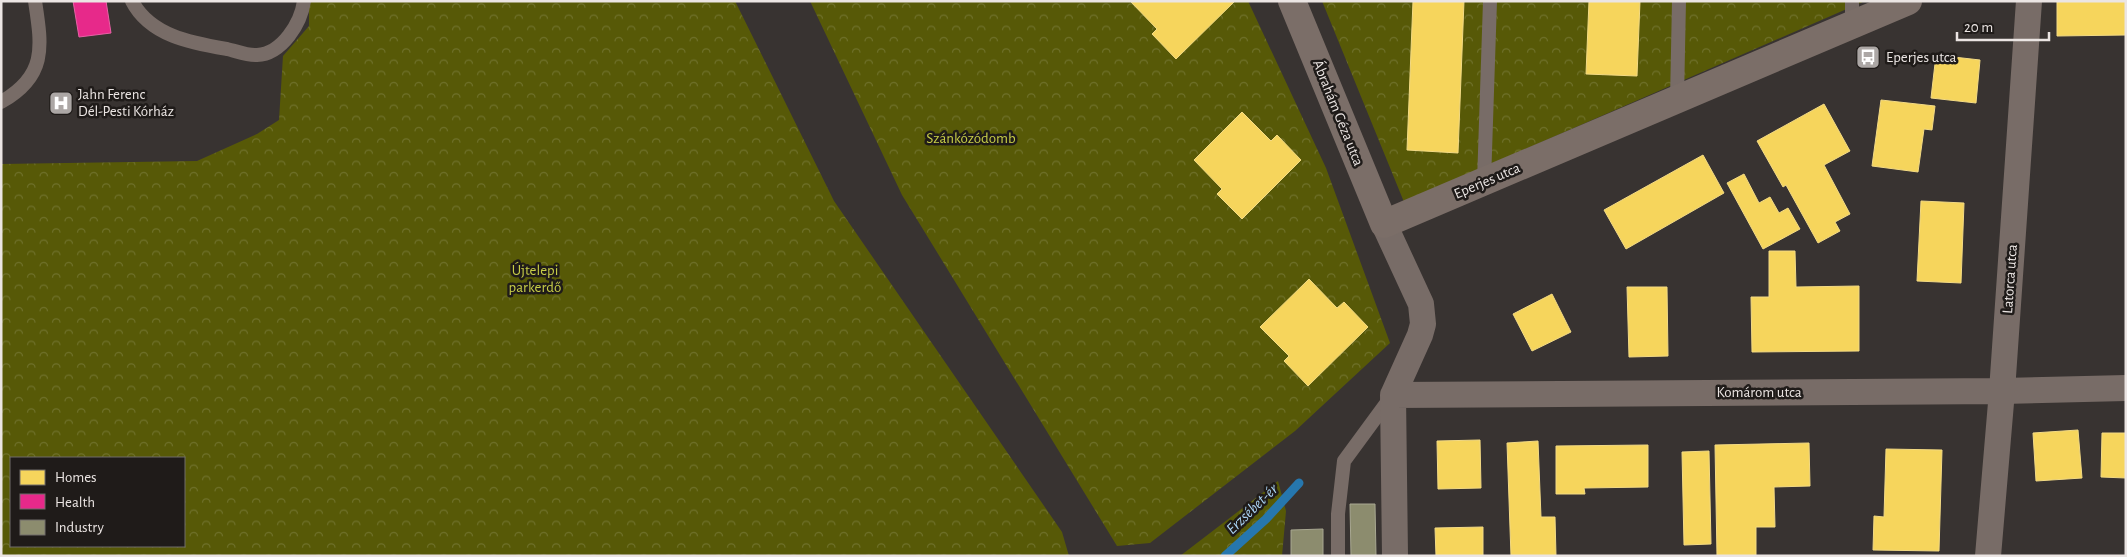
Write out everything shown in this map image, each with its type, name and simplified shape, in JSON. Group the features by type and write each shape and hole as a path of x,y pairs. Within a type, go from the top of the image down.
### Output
{"street":[{"name":"Ábrahám Géza utca","path":"1292,1 1384,224"},
{"name":"Eperjes utca","path":"1384,224 1677,100 1852,13 1908,1"},
{"name":"Latorca utca","path":"1988,556 2002,391 2028,1"},
{"path":"1384,224 1421,304 1423,316 1420,335 1393,395 1396,556"},
{"name":"Komárom utca","path":"1393,395 2002,391 2126,388"}],"lane":[{"path":"1,102 21,90 34,73 38,64 40,42 35,1"},
{"path":"132,1 150,23 176,38 258,55 276,48 292,32 303,10 304,1"},
{"path":"1484,182 1490,1"},
{"path":"1677,100 1679,1"},
{"path":"1338,556 1338,514 1344,461 1393,395"}],"green space":[{"name":"Újtelepi parkerdő","path":"309,1 735,1 834,201 1062,532 1069,556 1,556 1,164 197,161 257,134 279,120 283,56 309,26"},
{"name":"Szánkózódomb","path":"810,1 1248,1 1326,168 1390,343 1295,431 1150,543 1117,546 902,195"},
{"path":"1322,1 1865,1 1404,202"},
{"path":"1278,481 1286,511 1282,556 1180,556"}],"building: Homes":[{"path":"1130,1 1235,1 1176,59 1152,34 1157,29"},
{"path":"1413,1 1464,1 1458,153 1407,150"},
{"path":"1589,1 1640,1 1637,76 1586,74"},
{"path":"2057,1 2126,1 2126,35 2057,36"},
{"path":"1936,55 1980,60 1976,103 1931,98"},
{"path":"1881,100 1935,106 1932,130 1924,129 1918,172 1872,166"},
{"path":"1824,104 1850,151 1824,165 1850,214 1835,222 1840,231 1818,243 1786,185 1783,187 1757,141"},
{"path":"1242,112 1271,141 1277,135 1301,160 1242,219 1217,194 1222,189 1194,160"},
{"path":"1703,155 1724,193 1626,249 1604,210"},
{"path":"1744,174 1759,203 1770,197 1779,213 1788,208 1800,229 1763,249 1727,183"},
{"path":"1921,201 1964,203 1961,283 1917,281"},
{"path":"1769,251 1795,251 1796,287 1859,286 1859,351 1752,352 1751,297 1769,297"},
{"path":"1309,279 1337,308 1344,302 1368,327 1308,386 1284,361 1289,356 1260,327"},
{"path":"1627,287 1667,287 1668,356 1629,357"},
{"path":"1552,294 1571,332 1532,351 1513,314"},
{"path":"2078,430 2082,478 2036,481 2033,433"},
{"path":"2102,433 2126,433 2126,478 2101,477"},
{"path":"1480,440 1481,488 1438,489 1437,441"},
{"path":"1538,441 1541,517 1555,517 1556,556 1511,556 1507,443"},
{"path":"1809,443 1810,486 1774,487 1775,527 1756,527 1756,556 1717,556 1715,445"},
{"path":"1648,445 1648,487 1584,488 1585,494 1556,494 1556,446"},
{"path":"1886,449 1942,450 1939,551 1873,550 1874,516 1884,517"},
{"path":"1709,451 1711,544 1684,545 1682,452"},
{"path":"1483,527 1483,556 1436,556 1435,528"}],"building: Health":[{"path":"73,1 106,1 111,33 79,37"}],"building: Industry":[{"path":"1350,504 1375,504 1376,556 1351,556"},
{"path":"1323,529 1323,556 1291,556 1291,530"}],"waterway":[{"name":"Erzsébet-ér","path":"1225,556 1266,519 1299,483"}],"place":[{"name":"Eperjes utca","path":"1868,57"},
{"name":"Jahn Ferenc Dél-Pesti Kórház","path":"61,103"}]}
